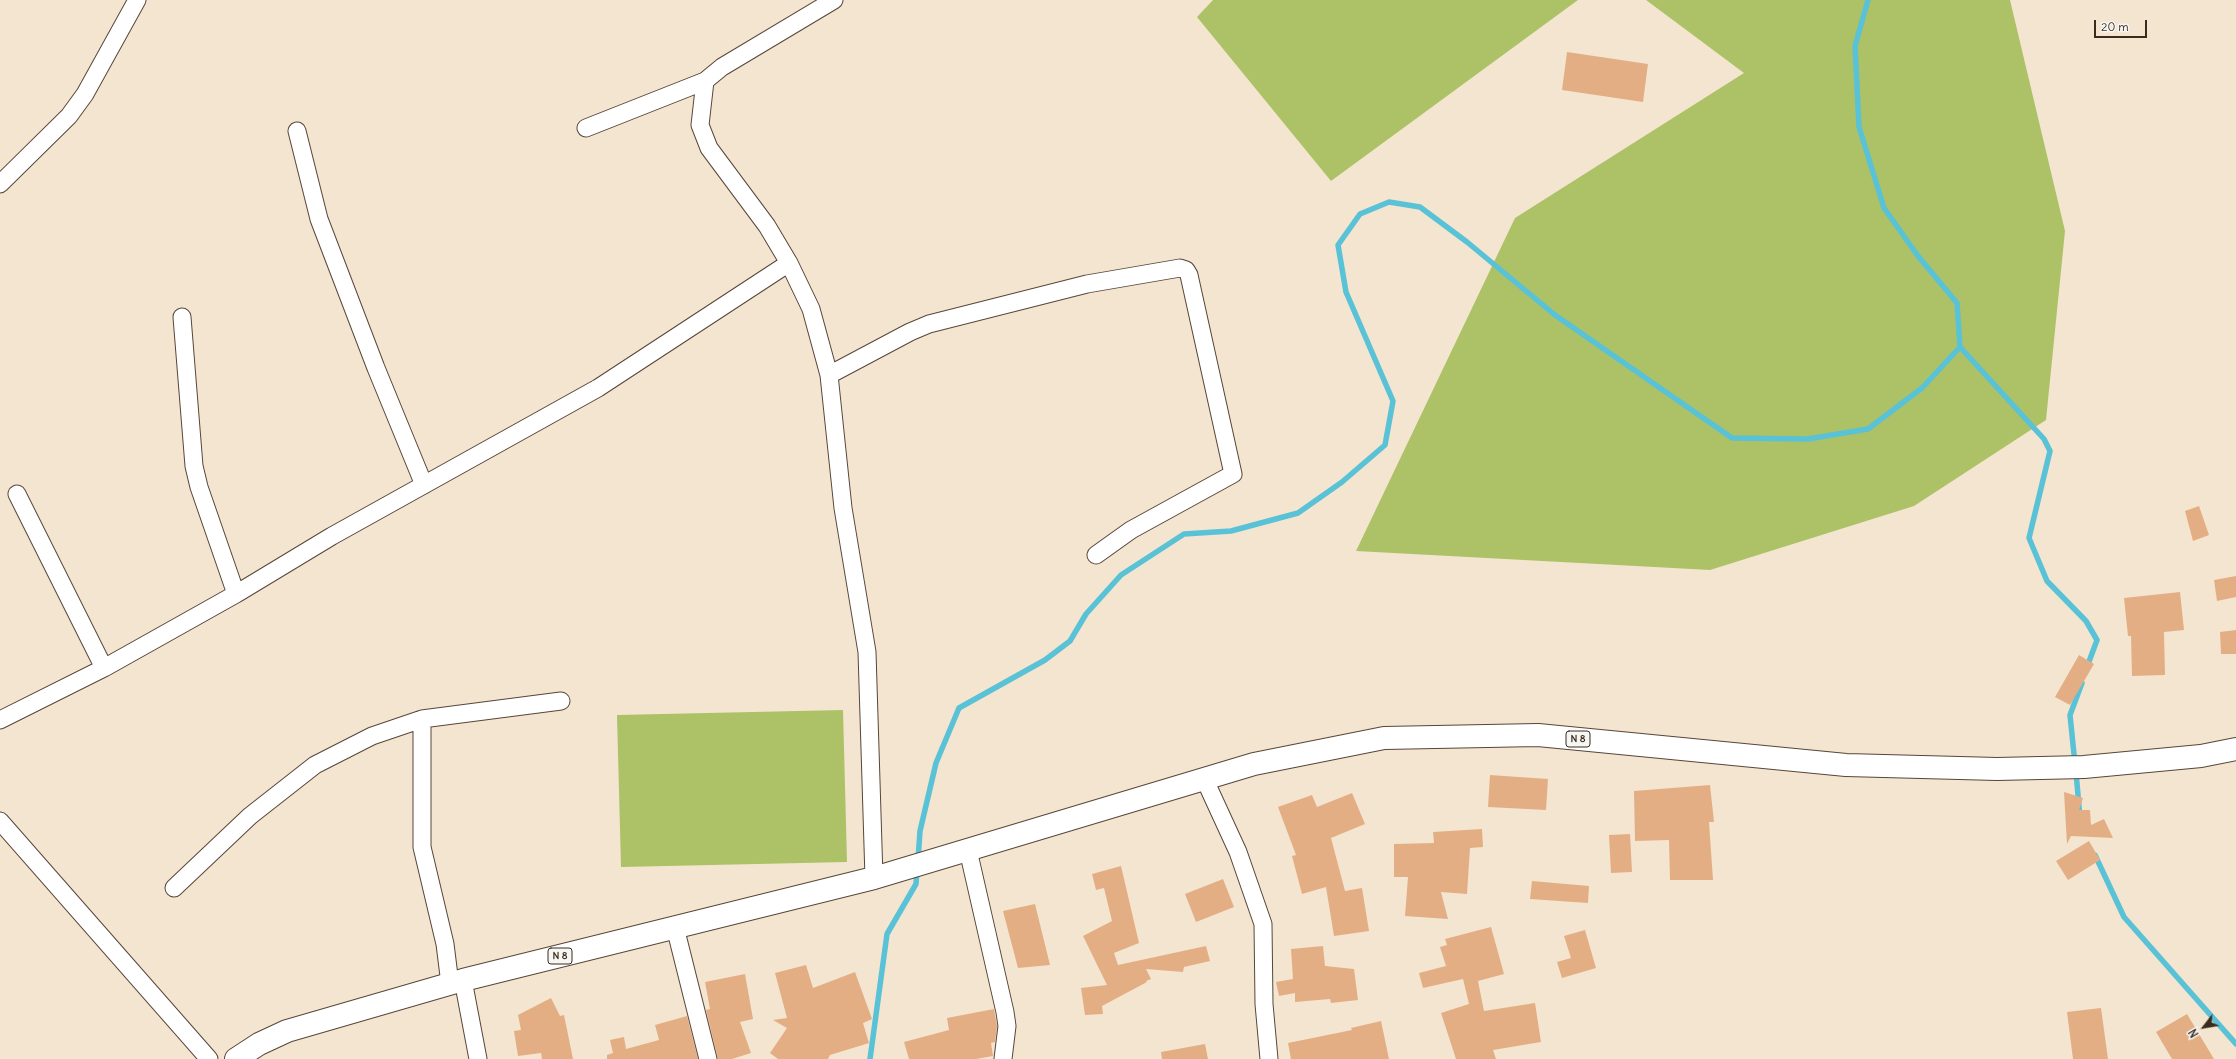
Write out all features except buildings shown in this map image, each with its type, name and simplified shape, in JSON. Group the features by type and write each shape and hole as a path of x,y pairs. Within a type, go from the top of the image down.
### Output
{"highway":[{"name":"N 8","path":"236,1059 258,1044 287,1031 456,982 883,875 1254,764 1390,737 1538,735 1846,765 1997,769 2084,767 2201,756 2236,749"}],"street":[{"path":"0,184 69,116 86,94 137,0"},
{"path":"586,128 705,81 722,67 834,0"},
{"path":"705,81 700,125 709,148 767,226 789,263 811,309 829,375 843,508 867,652 883,875"},
{"path":"297,131 319,219 376,368 424,484"},
{"path":"0,720 104,668 236,594 332,536 598,388 789,263"},
{"path":"829,375 910,332 929,324 1087,284 1180,268 1186,270 1191,282 1234,474 1131,530 1096,555"},
{"path":"182,317 194,466 199,486 236,594"},
{"path":"17,494 104,668"},
{"path":"174,888 250,816 315,765 372,736 422,720 561,701"},
{"path":"422,720 422,847 445,944 478,1059"},
{"path":"1204,778 1238,852 1263,924 1264,1004 1269,1059"},
{"path":"1,826 209,1059"},
{"path":"968,850 1005,1012 1007,1026 1003,1059"},
{"path":"675,927 708,1059"}],"green space":[{"path":"1213,0 1578,0 1331,181 1197,17"},
{"path":"1646,0 2010,0 2065,231 2046,420 1914,506 1710,570 1356,551 1515,218 1744,73"},
{"path":"843,710 847,862 621,867 617,715"}],"waterway":[{"path":"918,860 920,831 936,763 959,708 1045,660 1070,641 1086,614 1121,575 1184,534 1231,531 1298,513 1342,482 1385,445 1393,401 1346,292 1338,245 1360,214 1389,202 1420,207 1467,242 1555,315 1732,438 1808,439 1868,429 1922,388 1960,347 1957,303 1918,256 1884,208 1859,127 1855,46 1868,0"},
{"path":"1960,347 2044,439 2050,451 2029,538 2047,581 2086,621 2097,640 2087,667"},
{"path":"2075,764 2070,715 2082,683"},
{"path":"2076,772 2080,818"},
{"path":"2095,855 2124,917 2236,1044"},
{"path":"870,1059 887,934 916,884 917,870"}]}
